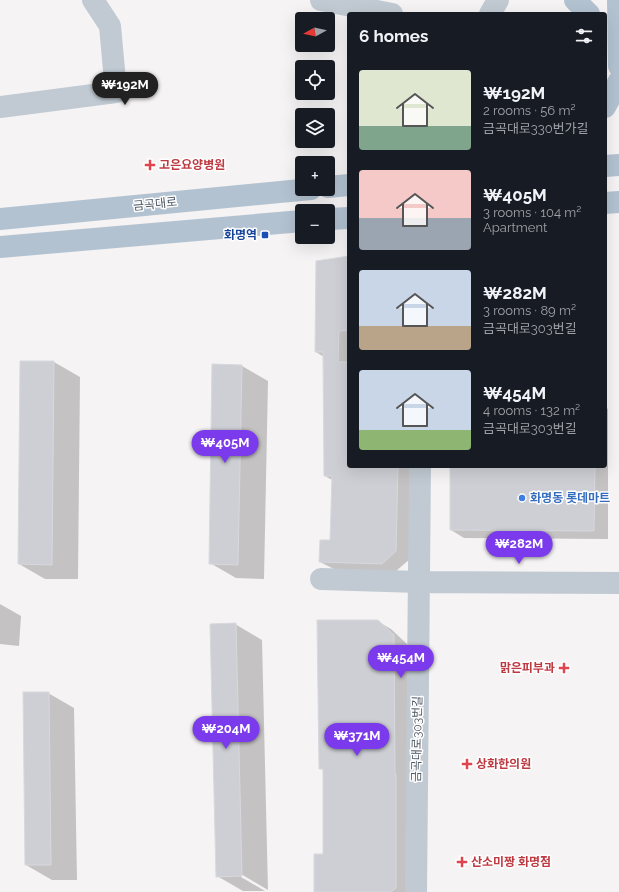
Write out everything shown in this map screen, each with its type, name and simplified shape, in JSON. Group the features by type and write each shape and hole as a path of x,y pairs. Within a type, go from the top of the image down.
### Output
{"main road":[{"path":"575,0 587,12"},
{"path":"615,50 618,0"},
{"path":"607,103 619,81"},
{"path":"607,166 619,165"},
{"name":"금곡대로","path":"0,220 295,191"},
{"path":"607,203 619,202"},
{"path":"335,219 347,218"},
{"path":"0,247 295,222"}],"street":[{"path":"0,107 116,92 110,26 93,0"},
{"path":"321,0 382,12"},
{"path":"491,12 498,0"},
{"name":"금곡대로303번길","path":"416,892 420,468"},
{"path":"321,580 619,583"}],"building":[{"path":"347,256 347,330 339,331 338,362 347,362 347,468 398,468 396,551 382,564 319,562 320,540 330,540 332,476 324,476 323,352 315,352 316,261"},
{"path":"20,361 54,361 52,565 18,564"},
{"path":"212,364 242,365 238,565 209,564"},
{"name":"화명동 롯데마트","path":"450,468 595,468 594,531 450,530"},
{"path":"317,620 378,620 394,635 396,888 391,892 314,892 314,854 323,854 323,769 319,769"},
{"path":"236,623 242,876 216,877 210,624"},
{"path":"23,692 49,692 51,865 25,865"}],"place":[{"name":"고은요양병원","path":"150,165"},
{"name":"화명역","path":"265,235"},
{"name":"화명동 롯데마트","path":"522,498"},
{"name":"맑은피부과","path":"564,668"},
{"name":"상화한의원","path":"467,764"},
{"name":"산소미짱 화명점","path":"462,862"}]}
